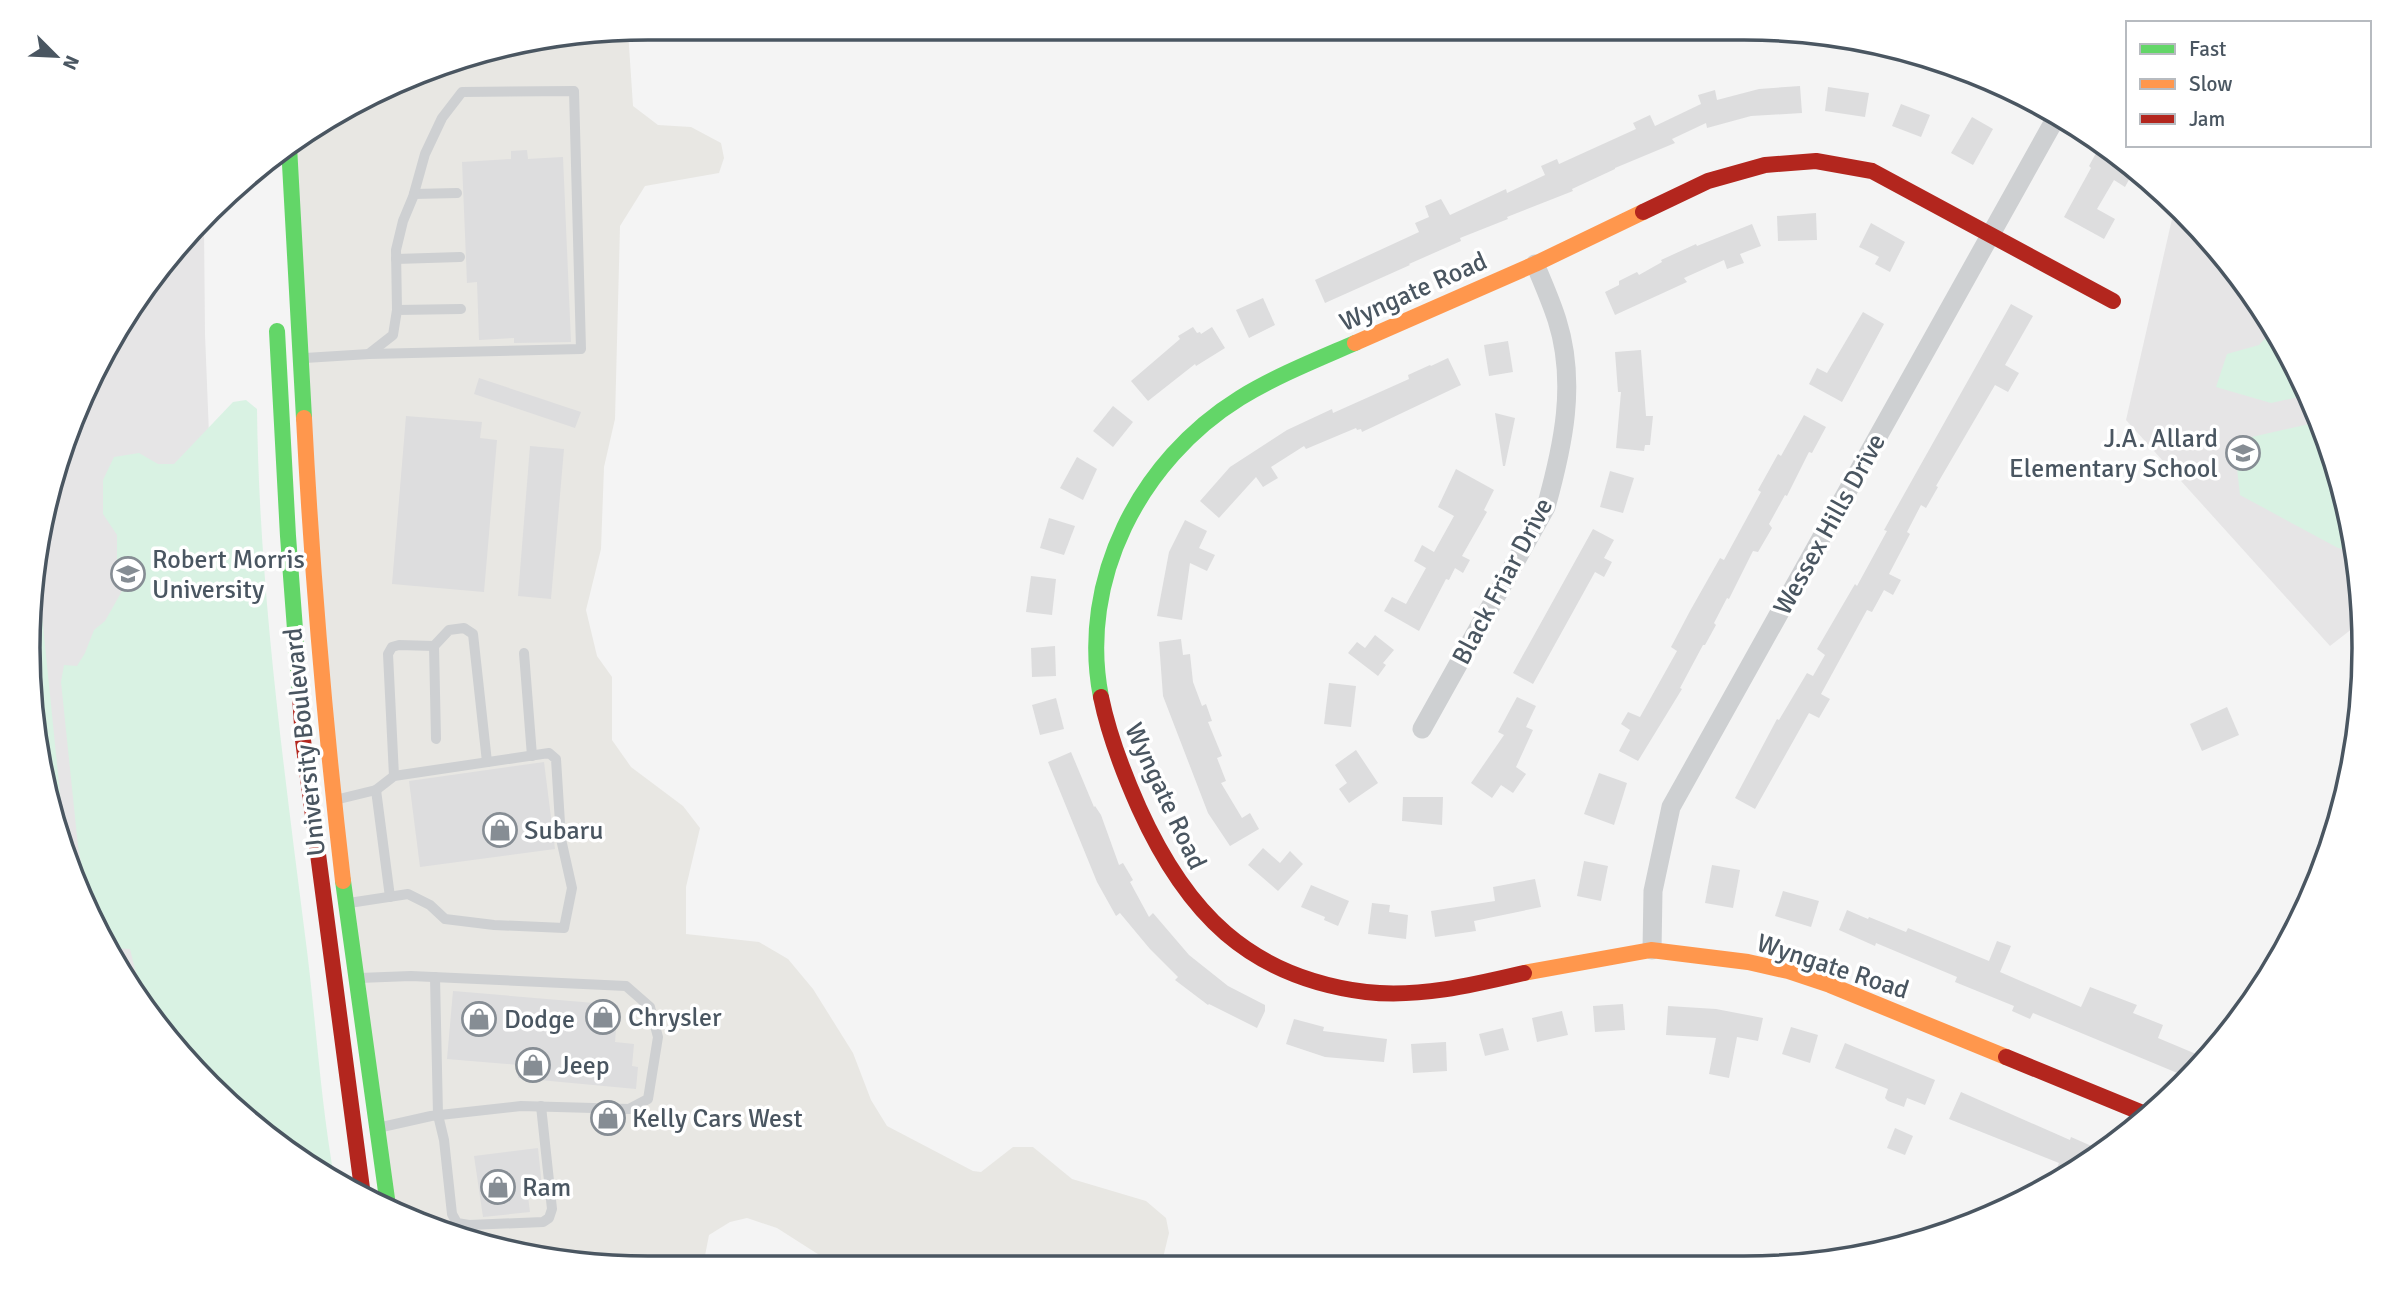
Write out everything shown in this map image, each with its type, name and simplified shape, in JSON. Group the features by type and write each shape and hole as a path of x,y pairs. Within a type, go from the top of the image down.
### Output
{"street":[{"name":"Wessex Hills Drive","path":"1652,950 1653,891 1671,807 2053,125"},
{"name":"University Boulevard","path":"290,158 312,563 326,737 387,1196"},
{"name":"Wyngate Road","path":"2113,301 1872,171 1816,162 1765,165 1708,181 1535,264 1273,379 1218,413 1189,437 1164,464 1142,494 1113,547 1097,616 1095,671 1104,721 1132,794 1167,867 1209,919 1240,948 1277,968 1319,984 1362,991 1412,992 1461,987 1559,964 1652,950 1754,962 1807,978 2138,1111"},
{"name":"Black Friar Drive","path":"1422,729 1546,507 1556,470 1565,432 1569,385 1558,322 1535,264"},
{"name":"University Boulevard","path":"277,316 291,586 303,740 361,1183"}],"lane":[{"path":"300,358 581,349 573,91 462,92 442,118 425,154 414,194 402,221 396,259 397,310 393,335 369,354"},
{"path":"414,194 457,193"},
{"path":"396,259 460,257"},
{"path":"397,310 461,309"},
{"path":"436,739 434,646 449,630 464,628 473,634 487,762"},
{"path":"394,776 388,654 392,647 399,645 434,646"},
{"path":"524,653 532,756"},
{"path":"311,802 333,801 376,790 394,776 549,753 556,759 561,839 572,888 564,928 494,925 445,919 430,905 408,894 323,905"},
{"path":"376,790 390,897"},
{"path":"435,977 438,1115 444,1140 452,1214 457,1223 469,1225 542,1222 549,1218 552,1209 541,1106"},
{"path":"334,982 356,978 435,977 626,986 650,1007 658,1037 648,1098 629,1109 521,1106 438,1115 355,1131"}],"shaded area":[{"path":"629,41 633,106 658,125 691,127 721,143 724,158 719,173 645,186 620,226 615,419 604,467 601,549 586,610 597,656 612,677 612,740 631,767 683,806 700,828 686,887 686,934 759,942 788,959 813,989 853,1053 871,1100 887,1126 973,1171 981,1172 1013,1147 1033,1147 1072,1179 1146,1201 1166,1218 1169,1233 1163,1256 821,1256 777,1228 747,1218 730,1222 709,1235 705,1256 608,1254 529,1244 491,1235 415,1209 387,1196 346,905 290,157 379,103 453,73 529,52 569,45"},
{"name":"J.A. Allard Elementary School","path":"2173,217 2201,247 2249,310 2289,379 2305,415 2331,491 2340,529 2347,569 2351,630 2330,646 2126,420"},
{"name":"Robert Morris University","path":"204,233 205,334 218,660 157,1005 103,917 87,881 61,805 45,727 40,648 42,608 52,529 61,491 87,415 103,379 143,310"}],"green space":[{"path":"2266,338 2297,397 2271,403 2216,387 2227,354 2259,345"},
{"path":"246,400 257,409 267,607 288,804 333,1167 247,1105 191,1049 166,1018 136,975 130,949 120,948 103,917 82,867 78,846 61,682 64,665 77,666 94,630 105,621 122,591 117,568 117,535 103,514 103,480 114,457 139,453 158,464 174,464 233,402"},
{"path":"2308,424 2331,491 2344,549 2240,495 2234,441"},
{"path":"42,613 61,806 45,727 40,648"}],"building":[{"path":"1800,86 1802,113 1751,116 1707,128 1706,123 1672,139 1675,143 1615,168 1572,189 1573,191 1460,238 1461,241 1325,303 1315,280 1419,232 1415,223 1429,217 1425,206 1441,199 1450,215 1506,189 1507,193 1545,175 1541,166 1557,159 1559,164 1636,129 1633,123 1650,115 1655,126 1701,104 1698,95 1715,90 1717,100 1759,89"},
{"path":"1828,87 1869,93 1865,117 1825,111"},
{"path":"1901,104 1930,115 1921,137 1892,126"},
{"path":"1972,117 1993,129 1973,165 1951,153"},
{"path":"527,150 528,159 563,157 571,342 514,343 514,338 479,340 477,282 467,283 462,162 511,159 511,151"},
{"path":"2096,153 2130,179 2125,187 2114,180 2097,209 2115,219 2104,239 2064,217 2091,168 2089,166"},
{"path":"1816,213 1817,240 1778,241 1777,216"},
{"path":"1871,223 1905,242 1890,272 1875,264 1879,257 1859,247"},
{"path":"1752,224 1761,246 1740,254 1744,263 1727,269 1724,260 1684,278 1687,282 1615,315 1605,292 1619,285 1619,281 1637,272 1639,275 1662,262 1661,260 1696,244 1697,246"},
{"path":"1263,298 1275,325 1249,338 1236,310"},
{"path":"2011,304 2033,316 2005,365 2019,373 2008,392 1995,385 1926,508 1921,505 1907,532 1910,534 1889,574 1901,580 1893,595 1884,590 1872,612 1867,610 1821,694 1830,699 1819,718 1809,713 1755,809 1735,798 1777,719 1779,720 1807,673 1813,676 1825,655 1817,649 1855,584 1857,586 1887,531 1884,530"},
{"path":"1863,312 1884,324 1842,402 1809,384 1817,368 1827,373"},
{"path":"1193,327 1201,334 1212,327 1225,348 1196,366 1195,364 1148,401 1131,381 1180,339 1178,336"},
{"path":"1508,341 1513,372 1489,376 1484,345"},
{"path":"1641,350 1646,416 1653,416 1650,445 1645,445 1644,451 1616,448 1621,392 1618,392 1615,352"},
{"path":"1448,358 1461,385 1362,432 1356,428 1306,449 1304,446 1271,467 1278,478 1263,487 1256,477 1219,518 1200,501 1230,467 1287,430 1332,409 1333,413 1409,379 1408,375"},
{"path":"479,378 581,412 575,428 474,394"},
{"path":"1113,406 1133,422 1113,447 1093,431"},
{"path":"1495,413 1515,418 1505,466 1503,466"},
{"path":"1804,415 1826,427 1769,524 1772,528 1758,552 1753,551 1729,599 1727,598 1714,623 1716,625 1680,688 1682,689 1638,761 1619,751 1630,730 1621,724 1628,712 1640,717 1677,651 1671,647 1690,611 1720,558 1724,560 1761,492 1758,490"},
{"path":"406,416 482,422 480,438 497,440 484,592 392,584"},
{"path":"530,446 564,449 551,599 518,596"},
{"path":"1077,457 1097,469 1083,500 1060,488"},
{"path":"1456,469 1494,490 1484,510 1487,512 1462,556 1470,560 1463,573 1455,568 1449,580 1446,579 1419,631 1384,611 1392,597 1406,604 1426,568 1414,561 1422,545 1434,552 1454,516 1438,507"},
{"path":"1610,471 1634,478 1623,513 1600,507"},
{"path":"1049,518 1075,526 1064,555 1040,548"},
{"path":"1185,520 1207,531 1199,548 1215,555 1207,571 1190,563 1182,620 1157,616 1169,552"},
{"path":"1593,529 1614,540 1604,558 1612,562 1604,577 1595,572 1533,684 1513,673"},
{"path":"1031,576 1056,579 1052,615 1026,612"},
{"path":"1375,635 1394,650 1383,663 1386,665 1378,676 1348,653 1357,642 1365,648"},
{"path":"1181,639 1183,655 1190,654 1193,682 1202,706 1206,704 1212,721 1208,722 1222,756 1217,758 1226,781 1221,783 1242,818 1250,813 1259,829 1230,846 1208,813 1163,696 1159,642"},
{"path":"1055,646 1056,676 1032,677 1031,648"},
{"path":"1329,683 1356,686 1351,727 1324,724"},
{"path":"1517,697 1536,706 1526,727 1533,730 1516,767 1526,774 1513,793 1501,785 1492,798 1471,783 1504,735 1498,732"},
{"path":"1056,698 1064,729 1040,735 1032,705"},
{"path":"2227,707 2239,735 2202,751 2190,724"},
{"path":"1356,750 1378,783 1349,803 1339,789 1347,783 1335,765"},
{"path":"1071,752 1094,807 1101,815 1119,865 1123,863 1133,880 1130,882 1149,917 1153,913 1189,955 1228,986 1265,1005 1257,1028 1208,1005 1175,980 1178,977 1120,913 1116,916 1097,882 1048,762"},
{"path":"544,762 555,849 420,867 409,781"},
{"path":"1599,773 1627,783 1614,825 1584,814"},
{"path":"1403,797 1443,797 1442,825 1402,821"},
{"path":"1263,848 1280,863 1290,851 1303,864 1278,891 1248,865"},
{"path":"1584,861 1608,866 1601,901 1577,896"},
{"path":"1712,865 1740,870 1733,908 1705,903"},
{"path":"1535,879 1541,907 1474,921 1476,931 1435,937 1431,911 1495,901 1493,887"},
{"path":"1311,885 1349,901 1338,926 1301,907"},
{"path":"1783,891 1819,901 1811,927 1775,916"},
{"path":"1372,903 1390,905 1389,912 1408,915 1406,939 1368,934"},
{"path":"1847,910 1906,932 1908,928 1989,961 1997,941 2011,946 2000,972 2081,1007 2090,987 2137,1005 2133,1013 2163,1025 2158,1038 2196,1054 2178,1073 2033,1013 2030,1019 2012,1011 2014,1006 1955,982 1957,977 1839,930"},
{"path":"453,991 618,1005 615,1042 634,1044 632,1066 638,1067 636,1089 518,1078 519,1065 447,1059"},
{"path":"1623,1004 1625,1030 1595,1032 1593,1006"},
{"path":"1668,1006 1716,1009 1763,1018 1758,1041 1737,1037 1729,1078 1709,1074 1716,1038 1666,1035"},
{"path":"1562,1011 1568,1035 1537,1042 1532,1018"},
{"path":"1294,1019 1324,1027 1323,1031 1387,1039 1384,1062 1325,1057 1286,1044"},
{"path":"1791,1027 1818,1035 1810,1063 1782,1054"},
{"path":"1503,1028 1509,1050 1485,1056 1479,1034"},
{"path":"1446,1042 1447,1071 1413,1073 1411,1044"},
{"path":"1845,1043 1935,1080 1925,1105 1907,1098 1904,1107 1888,1101 1885,1098 1888,1089 1835,1068"},
{"path":"1961,1092 2070,1140 2071,1137 2092,1146 2057,1169 2059,1163 1949,1119"},
{"path":"1895,1128 1913,1136 1905,1155 1887,1148"},
{"path":"538,1148 542,1187 527,1189 530,1212 483,1217 474,1156"}],"traffic: fast":[{"path":"290,158 304,418"},
{"path":"277,331 300,696"},
{"path":"1101,697 1096,653 1099,610 1109,567 1124,527 1146,489 1173,454 1204,424 1240,398 1282,375 1355,343"},
{"path":"343,881 387,1196"}],"traffic: slow":[{"path":"1355,343 1535,264 1643,212"},
{"path":"304,418 320,650 343,881"},
{"path":"1524,973 1651,950 1748,962 1788,971 1830,985 2006,1057"}],"traffic: jam":[{"path":"1643,212 1708,181 1765,165 1816,161 1872,171 2113,301"},
{"path":"300,696 303,740 361,1183"},
{"path":"1101,697 1122,767 1157,845 1200,908 1226,933 1255,955 1287,972 1324,984 1366,992 1426,992 1524,973"},
{"path":"2006,1057 2138,1111"}],"place":[{"name":"J.A. Allard Elementary School","path":"2243,453"},
{"name":"Robert Morris University","path":"128,574"},
{"name":"Subaru","path":"500,830"},
{"name":"Chrysler","path":"603,1017"},
{"name":"Dodge","path":"479,1019"},
{"name":"Jeep","path":"533,1065"},
{"name":"Kelly Cars West","path":"608,1118"},
{"name":"Ram","path":"498,1187"}]}
